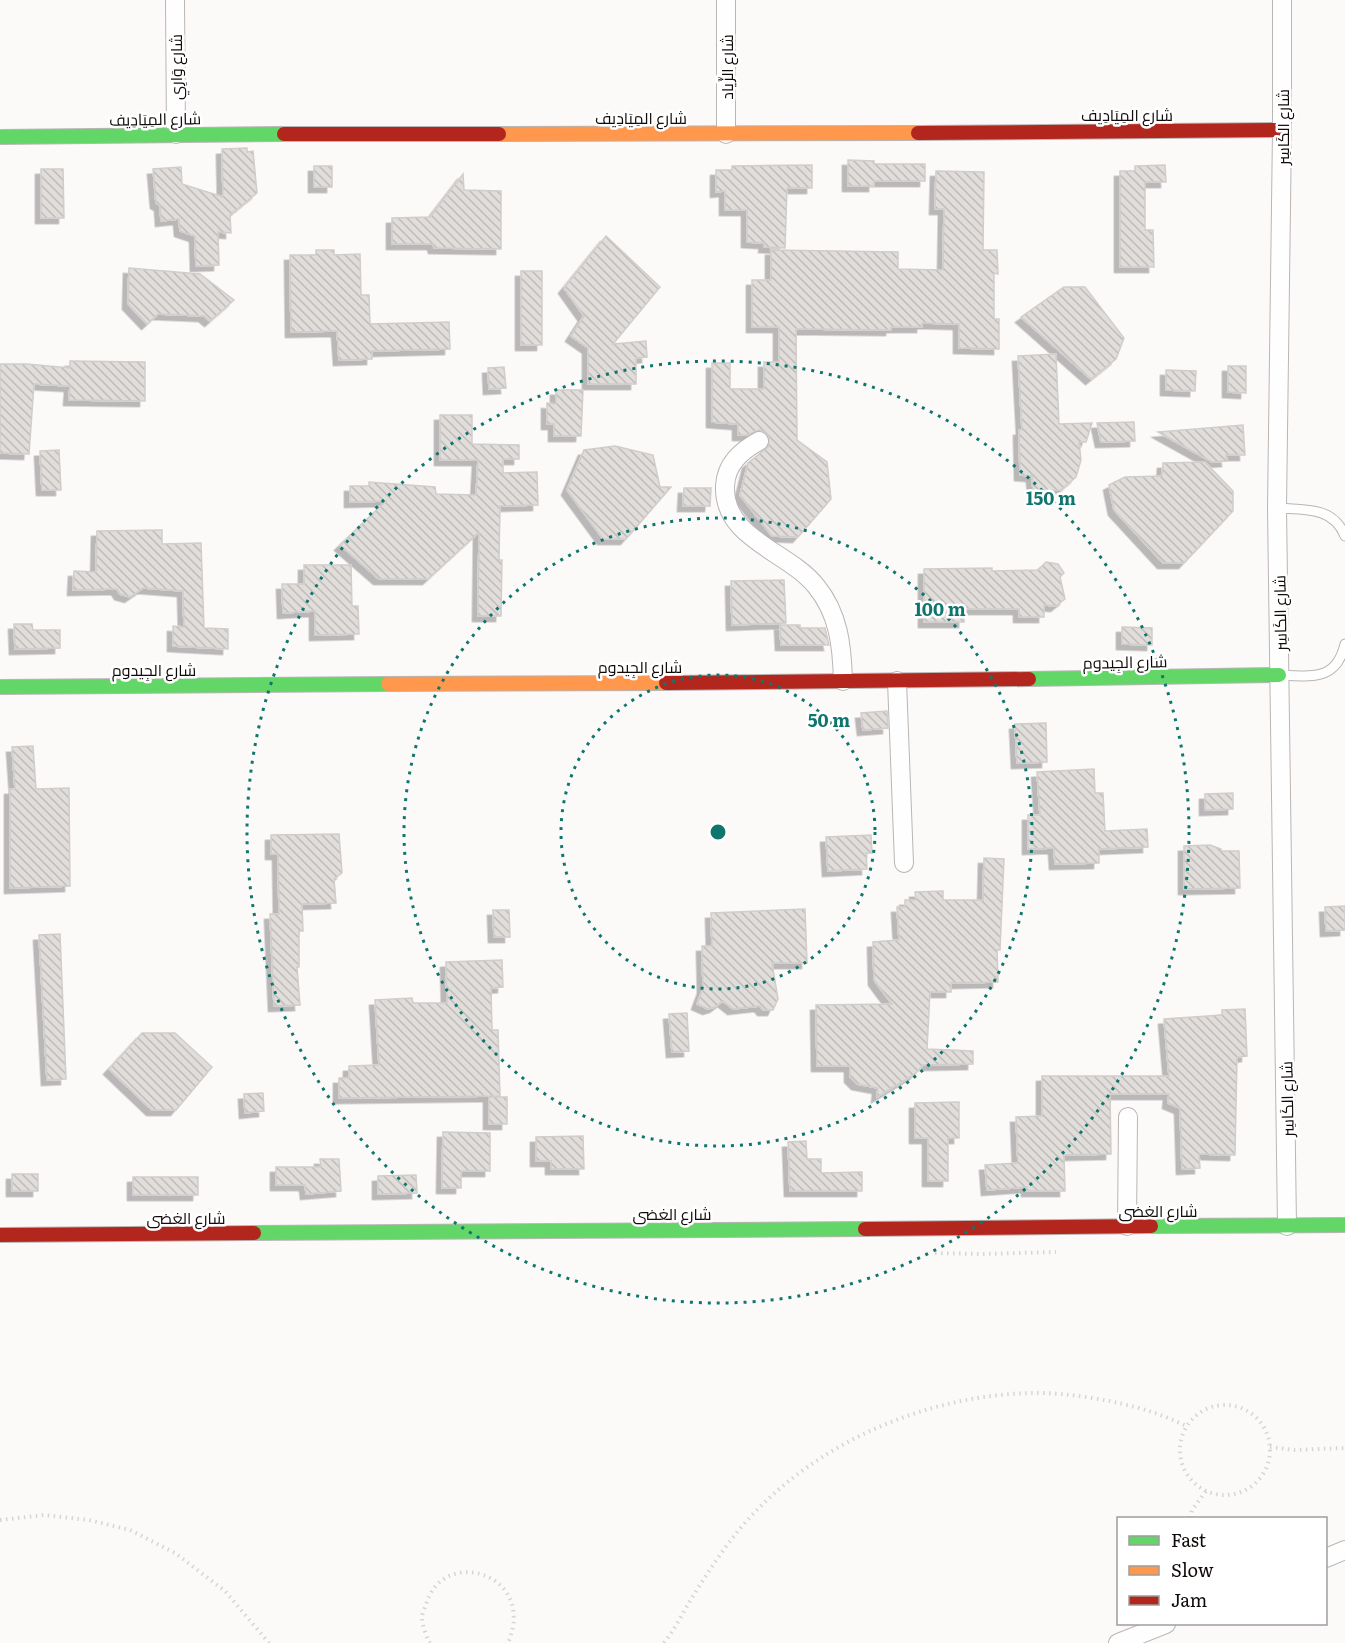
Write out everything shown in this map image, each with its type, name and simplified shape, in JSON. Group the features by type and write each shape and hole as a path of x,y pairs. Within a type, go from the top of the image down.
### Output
{"street":[{"name":"شارع وَارِي","path":"175,0 176,134"},
{"name":"شارع الزِّياد","path":"726,0 726,134"},
{"name":"شارع الكَاسِر","path":"1282,0 1277,508 1287,1226"},
{"name":"شارع المِيَادِيف","path":"0,137 176,134 726,134 1282,130"},
{"path":"759,441 744,450 732,463 726,480 725,497 730,514 740,528 799,569 816,585 829,604 842,648 843,681"},
{"name":"شارع الجِيدوم","path":"0,687 897,681 1279,675"},
{"path":"897,681 904,863"},
{"path":"1127,1226 1128,1117"},
{"name":"شارع الغضى","path":"0,1235 1345,1225"},
{"path":"1327,1558 1345,1550"},
{"path":"1118,1643 1161,1625"}],"lane":[{"path":"1277,508 1319,511 1338,523 1345,536"},
{"path":"1279,675 1320,676 1335,666 1345,644"}],"path":[{"path":"664,1643 730,1540 761,1505 794,1477 836,1449 875,1429 919,1412 963,1400 1034,1393 1089,1398 1149,1411 1187,1426"},
{"path":"1214,1407 1236,1407 1256,1417 1268,1436 1270,1447 1266,1470 1260,1479 1240,1493 1229,1495 1206,1491 1197,1485 1184,1468 1181,1447 1187,1426 1195,1418 1214,1407"},
{"path":"1270,1447 1295,1450 1345,1448"},
{"path":"1190,1517 1192,1510 1206,1491"},
{"path":"0,1520 44,1515 89,1520 130,1530 175,1553 225,1591 269,1643"},
{"path":"430,1643 422,1617 429,1594 446,1577 469,1571 493,1578 510,1595 516,1619 508,1643"}],"building":[{"path":"247,148 247,152 253,151 257,193 230,215 231,233 218,232 219,265 196,266 195,236 180,231 179,219 161,221 160,205 156,203 153,169 181,167 182,184 223,197 222,149"},
{"path":"848,160 874,161 874,164 925,164 925,181 874,181 874,186 848,186"},
{"path":"812,165 812,188 787,188 785,248 764,247 765,243 747,242 747,210 725,210 725,191 716,192 716,170 732,170 732,166"},
{"path":"1165,165 1166,182 1145,182 1145,230 1153,230 1154,267 1120,267 1120,171 1135,171 1135,166"},
{"path":"314,166 332,166 332,187 314,187"},
{"path":"41,169 63,169 64,218 41,218"},
{"path":"936,171 984,172 983,250 997,250 998,274 994,273 994,319 999,319 999,349 959,348 959,324 922,323 922,327 891,327 891,330 796,329 797,440 827,462 831,499 798,537 772,536 740,495 748,463 768,447 769,436 759,430 747,435 738,435 738,424 712,422 712,363 730,363 730,389 764,389 764,362 779,362 779,327 752,327 752,280 771,280 771,250 898,252 898,269 943,270 944,209 935,209"},
{"path":"463,174 464,190 501,191 501,249 434,248 433,244 392,244 392,218 430,217"},
{"path":"606,236 660,287 613,344 646,341 647,357 636,358 636,384 588,384 588,348 571,336 584,316 564,288"},
{"path":"316,250 334,250 334,255 360,254 361,295 369,295 370,324 449,322 450,349 372,351 372,359 339,360 337,331 291,332 290,255 316,255"},
{"path":"129,268 200,274 234,300 210,321 204,316 158,314 147,324 128,304"},
{"path":"521,271 542,271 542,345 521,345"},
{"path":"1064,287 1085,287 1124,338 1116,359 1091,379 1021,317"},
{"path":"1056,354 1059,424 1092,423 1086,442 1079,442 1081,460 1076,477 1061,490 1033,491 1032,476 1020,475 1019,430 1022,430 1018,356"},
{"path":"70,361 145,362 145,401 69,400 70,386 34,384 29,454 0,453 0,364 70,368"},
{"path":"1228,366 1246,366 1246,393 1228,392"},
{"path":"504,367 506,388 489,389 488,368"},
{"path":"1166,370 1196,371 1195,391 1166,390"},
{"path":"556,390 583,390 581,436 554,436 554,424 547,424 547,403 556,404"},
{"path":"440,415 472,415 472,444 519,445 519,459 503,459 503,473 537,472 538,505 500,506 501,616 478,616 479,532 428,579 379,579 340,545 386,501 350,502 350,486 369,486 369,482 435,487 436,494 476,495 478,460 440,460"},
{"path":"1134,422 1135,441 1101,442 1097,423"},
{"path":"1243,425 1245,455 1226,455 1227,461 1212,462 1158,432"},
{"path":"615,446 653,455 660,487 671,487 626,539 603,539 567,490 584,450"},
{"path":"59,450 61,490 42,490 40,451"},
{"path":"1205,462 1233,491 1233,511 1184,563 1163,563 1114,510 1109,485 1125,477 1162,476 1163,463"},
{"path":"684,488 711,488 710,506 683,506"},
{"path":"162,530 162,544 201,543 204,628 228,629 228,649 173,646 173,626 184,627 183,591 143,588 130,597 120,594 117,589 73,590 74,571 96,572 97,531"},
{"path":"1046,562 1058,564 1064,573 1060,577 1065,599 1056,606 1044,605 1044,617 1019,617 1019,609 964,609 964,622 924,622 924,569 1038,570"},
{"path":"304,565 351,565 352,606 358,606 359,634 315,635 315,611 283,613 282,584 304,584"},
{"path":"784,580 786,623 732,625 731,581"},
{"path":"14,624 32,624 33,630 60,630 60,648 15,649"},
{"path":"780,625 825,628 829,645 781,645"},
{"path":"1122,627 1152,628 1152,645 1122,644"},
{"path":"887,711 888,728 863,730 861,713"},
{"path":"1046,723 1047,762 1017,763 1015,724"},
{"path":"33,746 36,789 69,788 70,886 10,888 10,789 15,789 12,747"},
{"path":"1094,769 1095,793 1103,793 1105,831 1147,829 1148,847 1099,849 1099,863 1055,864 1054,848 1028,849 1028,815 1040,815 1037,772"},
{"path":"1233,793 1233,809 1205,810 1205,794"},
{"path":"339,834 342,873 334,879 336,903 302,904 303,931 299,931 299,967 297,967 300,1005 274,1006 270,914 279,914 278,854 271,854 271,835"},
{"path":"871,835 872,853 866,853 867,869 828,871 826,837"},
{"path":"1210,845 1221,851 1239,851 1240,888 1184,889 1184,846"},
{"path":"984,858 1004,859 1000,950 997,950 998,982 951,983 951,992 930,992 927,1049 973,1051 973,1064 923,1065 915,1074 877,1097 878,1088 857,1084 850,1077 850,1066 817,1066 816,1005 892,1004 874,980 873,942 899,940 897,907 905,907 905,900 916,900 915,892 943,891 943,900 983,900"},
{"path":"1345,906 1345,930 1326,931 1325,907"},
{"path":"805,909 807,963 772,963 778,999 773,1010 763,1010 760,1006 733,1009 723,1001 708,1009 697,1004 703,988 702,946 712,946 711,913"},
{"path":"493,910 509,910 510,937 494,937"},
{"path":"60,934 66,1079 47,1080 39,935"},
{"path":"502,960 503,987 491,988 492,1030 498,1030 500,1096 339,1098 339,1078 349,1078 349,1066 379,1065 375,1000 412,998 413,1003 447,1003 446,962"},
{"path":"1245,1009 1247,1056 1237,1057 1235,1155 1199,1154 1200,1168 1182,1169 1180,1108 1168,1103 1169,1094 1110,1094 1111,1154 1064,1155 1065,1191 1027,1191 1027,1187 987,1190 985,1165 1018,1163 1016,1117 1042,1116 1042,1076 1169,1076 1164,1019 1222,1015 1222,1010"},
{"path":"687,1013 689,1051 672,1052 669,1014"},
{"path":"142,1033 175,1033 212,1067 176,1110 152,1110 109,1069"},
{"path":"263,1093 264,1111 245,1113 244,1094"},
{"path":"489,1097 507,1097 507,1124 489,1124"},
{"path":"959,1102 959,1138 948,1138 948,1181 928,1181 928,1138 915,1138 915,1103"},
{"path":"443,1132 490,1133 490,1171 461,1171 461,1188 442,1188"},
{"path":"583,1136 584,1169 551,1169 551,1161 536,1161 536,1137"},
{"path":"806,1141 807,1159 821,1159 821,1173 862,1172 862,1191 790,1191 788,1142"},
{"path":"320,1159 339,1159 341,1191 306,1194 305,1185 276,1185 276,1167 321,1167"},
{"path":"12,1174 38,1174 38,1191 12,1191"},
{"path":"416,1175 417,1193 378,1194 378,1176"},
{"path":"133,1177 198,1177 198,1195 133,1195"}],"traffic: fast":[{"path":"0,137 284,134"},
{"path":"1029,679 1279,675"},
{"path":"0,687 388,684"},
{"path":"1151,1226 1345,1225"},
{"path":"254,1233 865,1229"}],"traffic: slow":[{"path":"499,134 918,133"},
{"path":"388,684 666,683"}],"traffic: jam":[{"path":"918,133 1282,130"},
{"path":"284,134 499,134"},
{"path":"666,683 1029,679"},
{"path":"865,1229 1151,1226"},
{"path":"0,1235 254,1233"}]}
